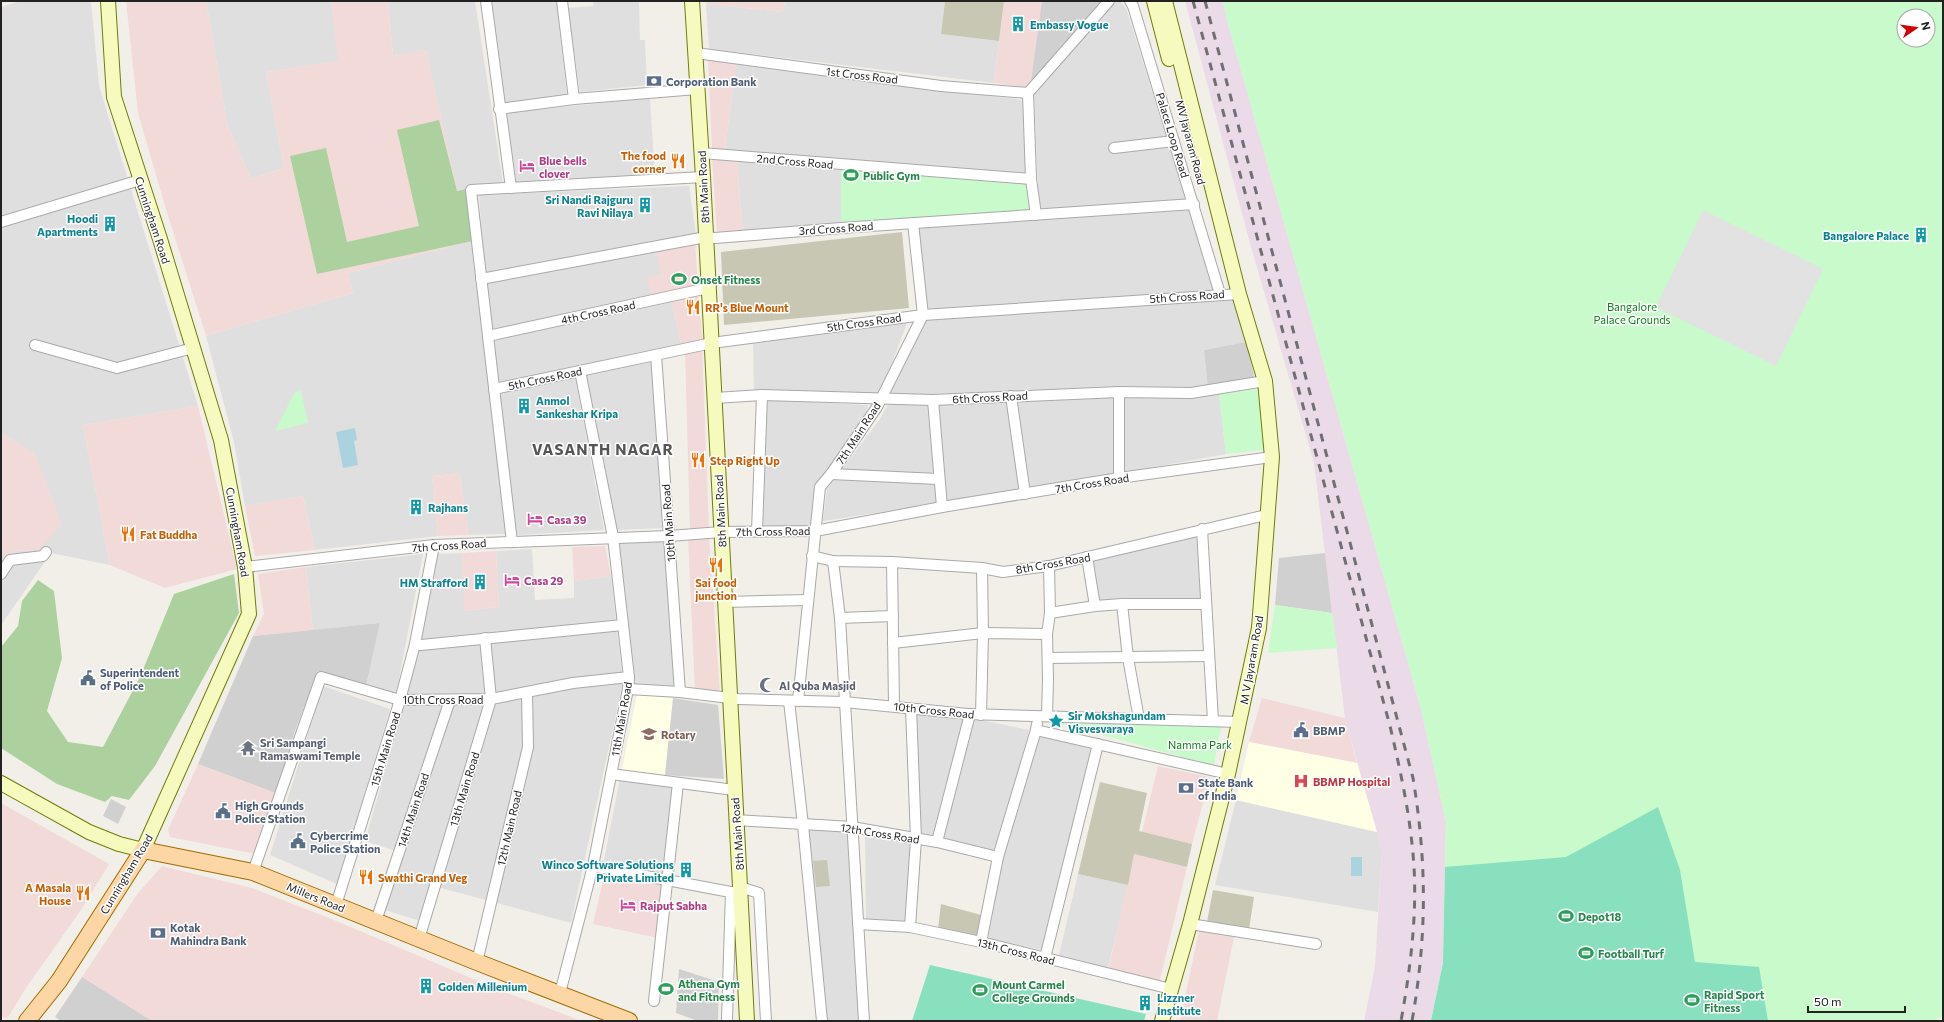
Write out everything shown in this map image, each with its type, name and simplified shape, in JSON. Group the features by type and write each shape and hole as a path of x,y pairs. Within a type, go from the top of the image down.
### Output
{"main road":[{"name":"Millers Road","path":"142,850 253,872 629,1021"},
{"name":"Cunningham Road","path":"27,1021 58,981 142,850"}],"street":[{"name":"Cunningham Road","path":"108,1 114,97 160,239 221,440 245,567 249,614 142,850"},
{"path":"486,1 511,188"},
{"path":"562,1 574,99"},
{"name":"8th Main Road","path":"692,1 715,398 720,532 736,820 737,891 747,1021"},
{"path":"1036,215 1031,180 1028,93 1109,1"},
{"name":"Palace Loop Road","path":"1130,1 1133,6 1194,204 1220,294"},
{"name":"MV Jayaram Road","path":"1154,1 1223,263 1236,280"},
{"name":"MV Jayaram Road","path":"1165,1 1239,294"},
{"name":"1st Cross Road","path":"696,53 941,86 1028,93"},
{"path":"500,109 574,99 697,89"},
{"path":"1114,148 1174,141"},
{"name":"2nd Cross Road","path":"702,153 1031,180"},
{"path":"512,542 472,190 703,177"},
{"path":"1,222 140,180"},
{"name":"3rd Cross Road","path":"481,279 706,237 715,238 1194,204"},
{"path":"913,223 923,314"},
{"name":"4th Cross Road","path":"488,336 708,288"},
{"name":"5th Cross Road","path":"494,389 712,343 923,314 1220,294 1239,294"},
{"name":"M V Jayaram Road","path":"1162,1021 1190,924 1228,774 1259,628 1266,515 1272,457 1265,381 1239,294"},
{"name":"7th Main Road","path":"822,1021 793,701 808,600 820,487 831,474 877,407 923,314"},
{"path":"34,345 117,368 193,348"},
{"name":"10th Main Road","path":"656,354 680,692"},
{"name":"11th Main Road","path":"560,993 594,866 628,689 629,677 612,537 580,371"},
{"name":"6th Cross Road","path":"715,398 762,395 880,400 933,400 1119,392 1191,393 1265,381"},
{"path":"1119,392 1119,478"},
{"path":"757,531 762,395"},
{"path":"1011,396 1024,494"},
{"path":"933,400 938,479 942,507"},
{"name":"7th Cross Road","path":"245,567 434,544 669,536 720,532 815,531 942,507 1119,478 1272,457"},
{"path":"831,474 938,479"},
{"name":"8th Cross Road","path":"812,556 833,561 892,562 982,568 1003,572 1049,566 1266,515"},
{"path":"1202,529 1213,721"},
{"name":"15th Main Road","path":"336,905 400,700 415,644 434,544"},
{"path":"1,574 10,560 43,556 46,552"},
{"path":"1087,557 1095,606"},
{"path":"833,561 840,618 864,1021"},
{"path":"892,562 894,706"},
{"path":"981,942 998,858 1036,730 1043,716 1050,613 1049,566"},
{"path":"937,842 976,715 983,633 982,568"},
{"path":"724,602 808,600"},
{"path":"1050,613 1095,606 1122,604 1206,604"},
{"path":"1122,604 1128,658 1139,719"},
{"path":"840,618 893,616"},
{"path":"415,644 421,645 623,625"},
{"path":"893,643 983,633 1048,634"},
{"name":"13th Main Road","path":"419,939 491,699 485,638"},
{"path":"1048,658 1209,656"},
{"name":"10th Cross Road","path":"253,872 321,677 400,700 450,700 491,699 573,683 629,677"},
{"name":"10th Cross Road","path":"628,689 680,692 730,698 844,702 976,715 1240,722"},
{"name":"12th Main Road","path":"477,962 528,747 527,693"},
{"name":"14th Main Road","path":"376,921 450,700"},
{"path":"910,927 916,840 911,708"},
{"path":"1036,730 1228,774"},
{"path":"1045,958 1098,744"},
{"path":"611,774 734,790"},
{"path":"654,1000 678,782"},
{"name":"Millers Road","path":"1,783 89,832 119,844 142,850"},
{"name":"12th Cross Road","path":"736,820 852,827 916,840 937,842 998,858"},
{"path":"594,866 667,880 759,893 766,1021"},
{"path":"727,1019 737,891"},
{"name":"13th Cross Road","path":"858,924 910,927 981,942 1171,989"},
{"path":"1190,924 1316,944"}],"shaded area":[{"path":"21,1 91,1 99,86 198,406 83,425 110,565 51,553 1,625 1,568 14,551 39,550 35,454 1,433 1,7"},
{"path":"126,1 206,1 227,123 251,179 284,168 266,72 338,61 331,1 388,1 393,56 426,50 457,190 467,189 473,241 348,273 353,293 206,336 165,206 138,113"},
{"path":"206,1 331,1 339,61 266,72 284,168 251,179 227,123"},
{"path":"388,1 475,1 503,183 457,191 426,50 393,56"},
{"path":"488,1 556,1 567,96 502,104"},
{"path":"639,1 640,40 645,40 647,85 580,92 568,8 593,6 594,2"},
{"path":"706,1 785,1 783,12 706,4"},
{"path":"785,1 945,1 941,34 999,41 994,83 709,49 706,4 783,12"},
{"path":"945,1 1004,1 999,41 941,34"},
{"path":"1004,1 1042,1 1030,88 994,83"},
{"path":"1042,1 1106,1 1030,88"},
{"path":"1116,1 1120,1 1126,8 1186,200 1039,212 1034,93"},
{"path":"1185,1 1223,1 1228,24 1421,709 1446,822 1443,963 1431,1021 1364,1021 1375,967 1382,851 1345,718 1314,463 1251,247"},
{"path":"708,60 736,64 725,150 712,150"},
{"path":"736,64 1024,100 1027,176 725,150"},
{"path":"650,98 655,177 515,185 505,113"},
{"path":"712,157 737,160 743,233 717,236"},
{"path":"737,160 841,166 841,225 743,233"},
{"path":"689,186 696,235 485,275 479,195"},
{"path":"1192,210 1213,290 929,311 918,228"},
{"path":"1703,210 1823,269 1776,366 1656,307"},
{"path":"902,232 909,308 724,325 721,252"},
{"path":"473,241 506,534 468,535 460,473 432,476 438,536 315,550 303,496 245,506 234,442 206,336 353,293 348,273"},
{"path":"695,241 698,289 652,299 647,277 661,274 656,249"},
{"path":"656,249 662,274 652,299 490,333 485,280"},
{"path":"698,293 703,343 682,348 671,299"},
{"path":"1235,297 1246,342 1204,350 1208,389 887,397 928,318"},
{"path":"671,299 682,348 496,387 491,340"},
{"path":"907,323 879,397 754,392 753,339"},
{"path":"1246,342 1255,380 1208,389 1204,350"},
{"path":"702,347 709,529 690,530 685,351"},
{"path":"653,360 664,528 617,530 584,374"},
{"path":"575,377 604,530 517,535 499,392"},
{"path":"1219,394 1226,454 1122,473 1123,395 1191,396"},
{"path":"1117,395 1116,475 1027,491 1014,399"},
{"path":"765,400 868,405 864,421 830,471 815,485 812,528 759,528"},
{"path":"1009,400 1021,491 823,521 827,489 880,419 888,404"},
{"path":"198,406 237,569 165,588 110,565 83,425"},
{"path":"1,433 35,454 62,524 39,550 14,551 1,568"},
{"path":"460,473 468,535 438,536 432,476"},
{"path":"303,496 315,550 255,556 245,506"},
{"path":"1201,533 1203,602 1096,604 1089,559"},
{"path":"709,535 720,694 695,692 688,537"},
{"path":"619,540 664,540 674,688 634,686 635,676"},
{"path":"605,546 611,576 574,581 572,547"},
{"path":"532,549 535,600 574,598 574,581 611,576 623,682 571,923 430,885 420,921 382,909 402,853 365,841 404,704 438,554 462,553 465,611 499,607 496,551"},
{"name":"HM Strafford","path":"496,551 499,607 464,611 462,553"},
{"path":"1325,553 1332,613 1275,605 1279,558"},
{"path":"423,554 396,694 366,686 380,623 313,630 306,567"},
{"path":"306,567 313,630 253,636 264,614 258,574"},
{"path":"380,623 366,686 318,671 295,731 276,793 198,764 253,636"},
{"path":"323,686 390,709 337,884 270,855"},
{"name":"Rotary","path":"637,695 673,698 665,775 622,770"},
{"path":"673,698 718,705 724,779 665,775"},
{"name":"BBMP","path":"1262,698 1345,718 1357,763 1249,742"},
{"path":"913,713 963,720 935,835 919,833"},
{"path":"973,718 1029,730 997,854 941,839"},
{"path":"1040,734 1092,748 1043,950 988,939 1003,858"},
{"name":"BBMP Hospital","path":"1249,742 1357,763 1377,832 1236,800"},
{"name":"High Grounds Police Station","path":"198,764 276,793 256,854 170,837 168,830"},
{"path":"1158,766 1210,777 1192,844 1142,832"},
{"path":"620,778 674,786 664,875 603,865"},
{"path":"1100,782 1147,793 1139,831 1192,844 1187,867 1134,854 1128,885 1078,874"},
{"path":"111,799 126,807 118,824 103,816"},
{"path":"1236,800 1377,832 1382,851 1378,912 1215,885"},
{"path":"1,803 109,864 81,910 26,988 7,1019 1,1016"},
{"path":"807,827 850,830 863,1021 826,1021"},
{"path":"865,834 912,844 907,922 866,920"},
{"path":"1134,854 1187,867 1159,984 1108,971"},
{"path":"827,860 830,886 816,887 813,861"},
{"path":"162,866 252,888 334,920 497,989 582,1021 152,1021 82,977 138,893"},
{"name":"Rajput Sabha","path":"605,872 664,883 658,938 593,924"},
{"path":"1078,874 1128,885 1108,968 1059,955"},
{"path":"1213,890 1254,897 1249,929 1207,922"},
{"path":"941,904 981,915 976,937 938,929"},
{"path":"1199,930 1234,937 1217,1021 1180,1021"},
{"path":"679,969 719,982 718,1021 698,1021 676,1013"},
{"path":"82,977 152,1021 61,1021 55,1017"}],"green space":[{"name":"Bangalore Palace Grounds","path":"1223,1 1943,1 1943,1016 1934,1021 1431,1021 1443,963 1446,822 1421,709 1228,24"},
{"path":"439,120 457,191 467,189 473,241 317,274 290,156 326,148 347,242 419,226 397,130"},
{"path":"841,166 1029,181 1033,213 841,225"},
{"path":"1258,389 1265,450 1226,454 1219,394"},
{"path":"301,391 308,423 275,431 295,392"},
{"path":"234,574 239,613 155,766 129,800 112,796 105,802 57,784 1,748 1,647 18,626 22,601 38,580 54,591 62,658 47,711 68,742 103,747 140,677 174,594"},
{"path":"1275,605 1332,613 1337,648 1268,653"},
{"name":"Namma Park","path":"1060,720 1221,727 1214,766 1060,723"},
{"name":"Depot18","path":"1658,807 1680,870 1695,962 1759,967 1768,1021 1431,1021 1443,963 1445,867 1566,857"},
{"name":"Mount Carmel College Grounds","path":"930,965 1146,1014 1144,1021 912,1021"}],"water":[{"path":"355,428 357,440 354,441 358,465 343,468 336,432"},
{"path":"1351,857 1362,857 1362,876 1351,876"}],"railway":[{"path":"1193,1 1390,726 1402,779 1411,831 1415,886 1414,925 1401,1021"},
{"path":"1205,1 1413,778 1418,809 1423,870 1423,929 1417,990 1412,1021"}],"place":[{"name":"Embassy Vogue","path":"1018,24"},
{"name":"Corporation Bank","path":"654,81"},
{"name":"The food corner","path":"678,161"},
{"name":"Blue bells clover","path":"527,166"},
{"name":"Public Gym","path":"851,175"},
{"name":"Sri Nandi Rajguru Ravi Nilaya","path":"645,205"},
{"name":"Hoodi Apartments","path":"110,224"},
{"name":"Bangalore Palace","path":"1921,235"},
{"name":"Onset Fitness","path":"679,279"},
{"name":"RR's Blue Mount","path":"693,307"},
{"name":"Anmol Sankeshar Kripa","path":"524,406"},
{"name":"Step Right Up","path":"698,460"},
{"name":"Rajhans","path":"416,507"},
{"name":"Casa 39","path":"535,519"},
{"name":"Fat Buddha","path":"128,534"},
{"name":"Sai food junction","path":"716,565"},
{"name":"Casa 29","path":"512,580"},
{"name":"HM Strafford","path":"480,582"},
{"name":"Superintendent of Police","path":"88,678"},
{"name":"Al Quba Masjid","path":"767,685"},
{"name":"Sir Mokshagundam Visvesvaraya","path":"1056,721"},
{"name":"BBMP","path":"1301,730"},
{"name":"Rotary","path":"649,734"},
{"name":"Sri Sampangi Ramaswami Temple","path":"248,748"},
{"name":"BBMP Hospital","path":"1301,781"},
{"name":"State Bank of India","path":"1186,788"},
{"name":"High Grounds Police Station","path":"223,811"},
{"name":"Cybercrime Police Station","path":"298,841"},
{"name":"Winco Software Solutions Private Limited","path":"686,870"},
{"name":"Swathi Grand Veg","path":"366,877"},
{"name":"A Masala House","path":"83,893"},
{"name":"Rajput Sabha","path":"628,905"},
{"name":"Depot18","path":"1566,916"},
{"name":"Kotak Mahindra Bank","path":"158,933"},
{"name":"Football Turf","path":"1586,953"},
{"name":"Golden Millenium","path":"426,986"},
{"name":"Athena Gym and Fitness","path":"666,989"},
{"name":"Mount Carmel College Grounds","path":"980,990"},
{"name":"Rapid Sport Fitness","path":"1692,1000"},
{"name":"Lizzner Institute","path":"1145,1003"}],"district":[{"name":"VASANTH NAGAR","path":"603,449"}]}
